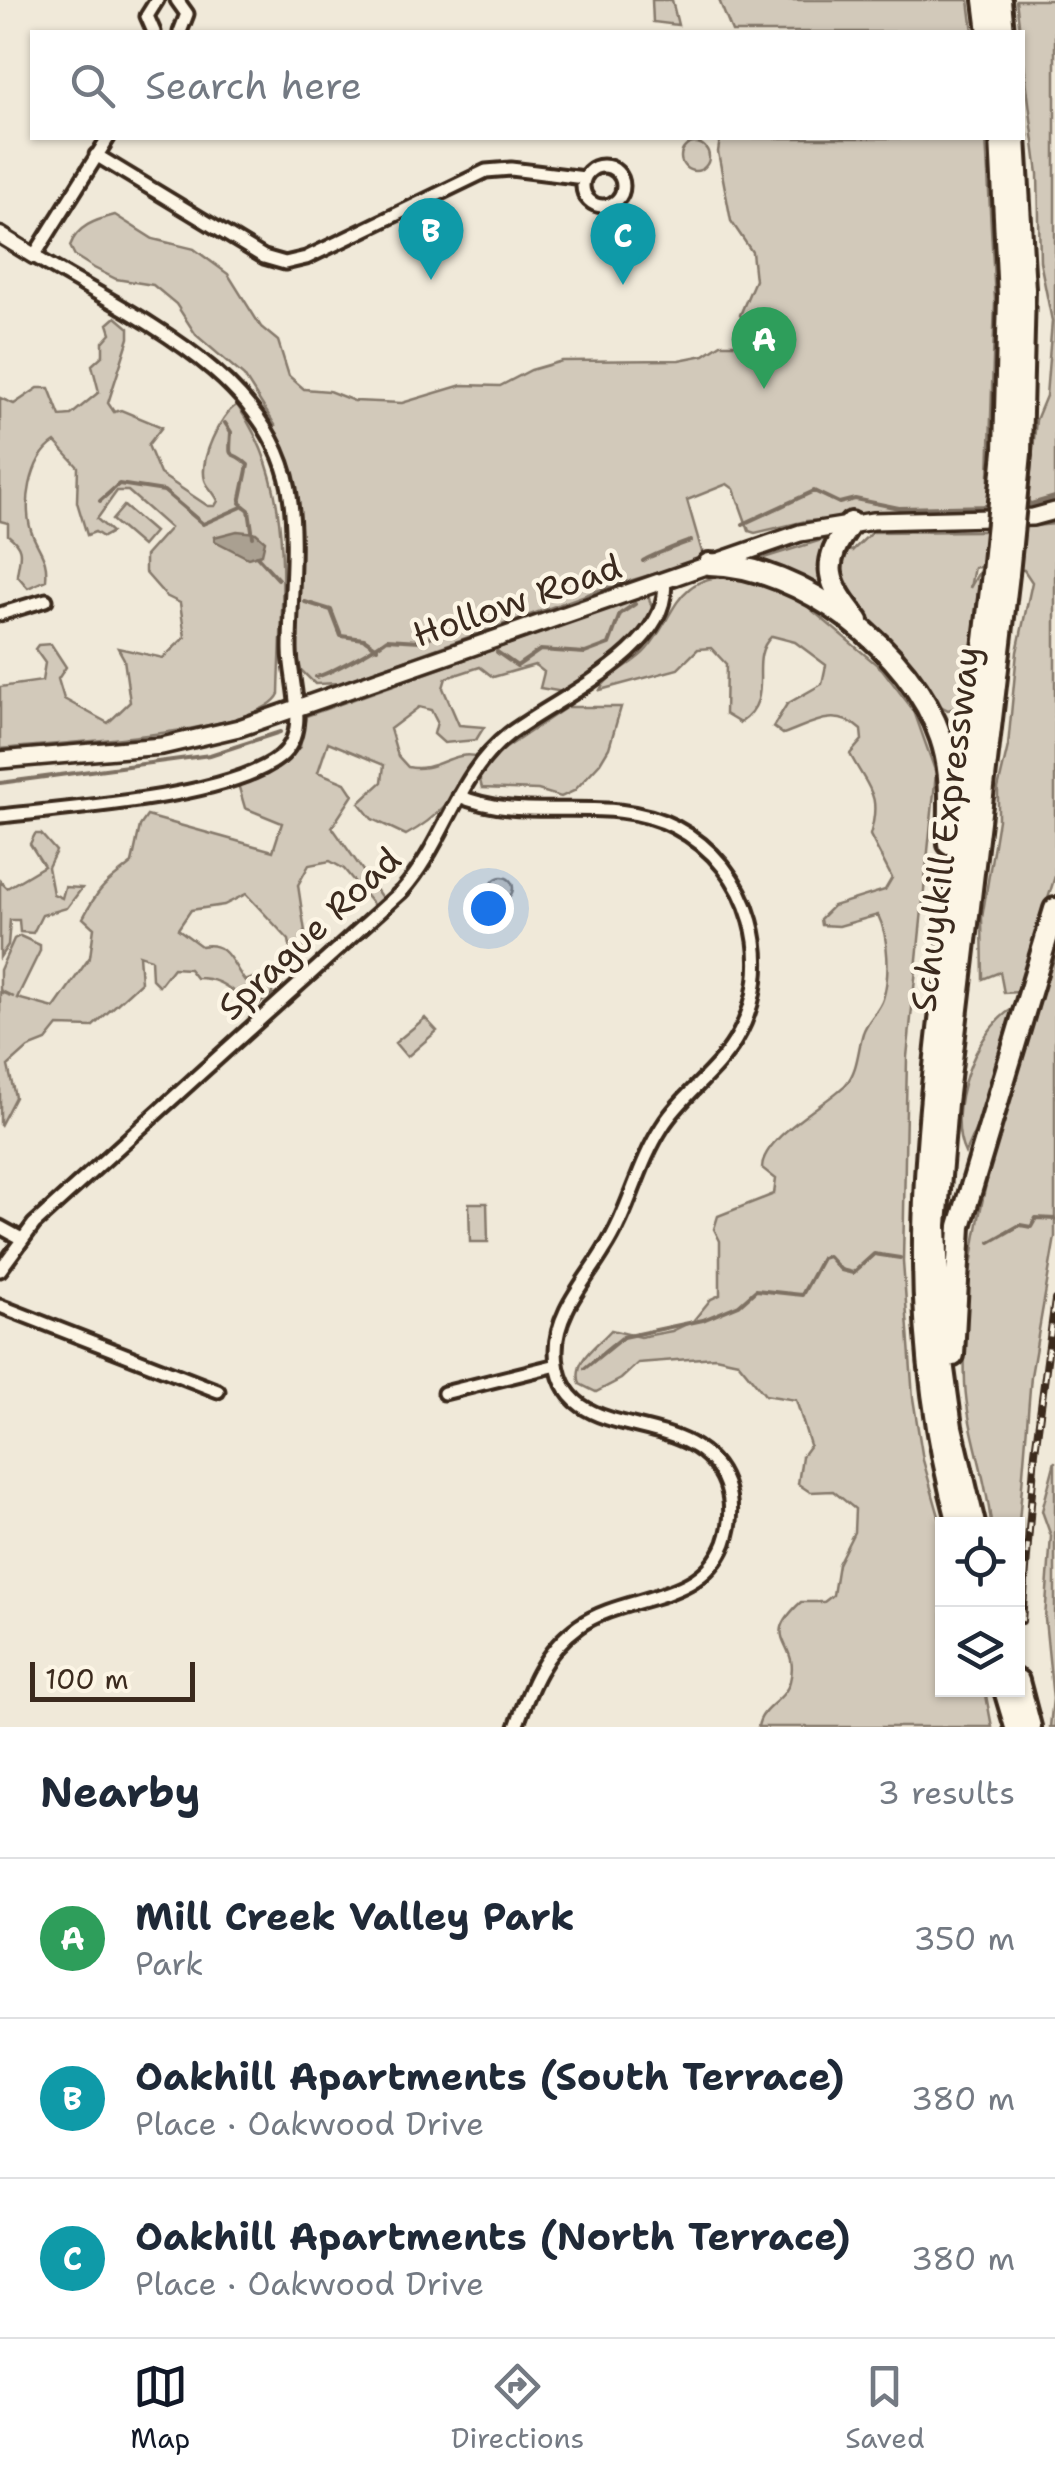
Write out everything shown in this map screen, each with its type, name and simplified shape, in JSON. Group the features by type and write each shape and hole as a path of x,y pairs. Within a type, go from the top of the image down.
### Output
{"highway":[{"path":"985,0 989,30"},
{"path":"1000,0 1004,30"},
{"name":"Schuylkill Expressway","path":"1000,140 1009,257 1012,452"},
{"name":"Schuylkill Expressway","path":"972,1517 951,1426 936,1306 938,1185 1024,303 1015,140"},
{"path":"851,523 831,553 830,578 846,605 907,676 930,711 949,770 942,1002"},
{"path":"710,564 752,567 788,580 879,646"},
{"name":"Schuylkill Expressway","path":"957,1517 933,1407 922,1294 926,1153 942,1002 1000,574"},
{"path":"951,1426 952,1316 960,1226 1055,909"},
{"path":"1007,1697 1016,1727"},
{"path":"1022,1697 1030,1727"}],"main road":[{"name":"Hollow Road","path":"0,760 162,746 230,731 800,533 851,523 1005,518 1055,512"}],"street":[{"path":"153,30 147,16 157,0"},
{"path":"176,0 187,14 181,30"},
{"path":"34,256 107,140"},
{"path":"96,156 246,248 285,263 306,258 486,171 511,169 584,178"},
{"path":"0,235 217,371 261,421 281,462 292,510 290,673 296,709 293,743 276,760 258,768 190,791 0,816"},
{"name":"Sprague Road","path":"0,1270 20,1238 402,891 426,860 460,796 501,741 591,683 634,644 663,604 664,580"},
{"path":"0,614 46,600"},
{"path":"460,796 487,804 635,813 664,822 694,838 722,866 740,893 754,934 755,988 741,1031 656,1137 613,1236 563,1316 557,1365 566,1386 592,1412 615,1424 672,1432 706,1453 723,1477 731,1516 722,1549 702,1576 684,1587 587,1621 558,1646 536,1676 516,1727"},
{"path":"0,1226 20,1238"},
{"path":"0,1306 218,1391"},
{"path":"444,1393 557,1365"}],"shaded area":[{"path":"652,0 672,0 678,25 653,22"},
{"path":"719,0 969,0 973,30 731,30"},
{"path":"1016,0 1055,0 1055,499 1032,506 1028,500 1036,420 1046,396 1052,321 1040,261 1038,174 1025,71 1025,30 1020,30"},
{"path":"720,140 986,140 995,301 988,504 980,510 806,521 755,533 749,531 734,489 727,484 687,500 704,559 602,589 341,683 315,684 301,670 298,657 295,492 271,427 275,425 244,376 196,335 176,304 153,285 116,279 75,256 70,246 77,233 115,215 153,239 194,249 228,274 261,327 278,341 289,376 304,389 329,391 354,401 402,403 462,385 500,386 531,370 562,361 679,360 704,355 721,344 756,344 740,315 755,280 752,252 731,221 718,152"},
{"path":"695,143 705,147 709,157 705,167 695,171 685,167 681,157 685,147"},
{"path":"116,317 129,328 129,338 108,403 114,412 121,410 162,427 148,445 160,474 208,506 215,506 218,501 206,483 205,462 218,428 230,410 237,405 256,438 269,472 281,544 279,694 264,708 195,728 0,749 0,687 42,681 45,663 35,649 38,645 51,644 66,667 58,679 64,699 108,723 130,702 124,659 118,648 163,658 185,637 180,603 166,596 145,572 145,556 170,528 128,491 117,491 97,519 112,532 103,537 95,532 87,535 77,502 78,467 55,442 39,459 28,498 29,525 45,562 46,580 28,588 17,575 19,549 8,535 8,523 0,521 0,398 14,404 38,388 49,388 60,416 71,415 99,392 92,365 103,355 103,342 111,333 108,324"},
{"path":"124,506 154,532 142,546 112,520"},
{"path":"1055,524 1055,876 1019,992 1004,993 1000,972 983,979 982,918 998,820 998,789 1008,746 1017,652 1032,582 1024,570 974,567 970,588 980,570 967,697 961,706 948,710 924,690 894,644 854,601 842,576 842,563 847,549 852,551 872,532 982,531"},
{"path":"237,531 256,533 265,541 262,554 248,558 215,541 214,537"},
{"path":"828,538 821,568 834,602 754,561"},
{"path":"733,576 774,588 807,606 882,669 914,711 936,773 907,1057 903,1262 913,1398 923,1460 939,1517 935,1517 935,1697 986,1697 992,1727 758,1727 790,1681 792,1668 783,1625 801,1602 824,1602 833,1595 838,1564 854,1532 855,1509 833,1491 810,1492 798,1484 802,1456 810,1445 796,1400 765,1395 738,1362 715,1357 638,1363 621,1379 596,1392 580,1384 578,1375 583,1361 611,1330 640,1337 672,1331 693,1321 711,1299 720,1295 720,1241 714,1229 718,1216 774,1194 776,1179 762,1168 765,1156 784,1133 850,1079 865,1028 885,990 886,945 878,915 839,926 821,925 820,919 833,906 885,890 892,878 870,835 874,800 850,754 862,740 861,730 832,718 783,734 773,727 787,704 822,684 826,665 795,642 772,636 761,656 757,702 740,723 725,714 726,664 711,648 698,649 678,669 600,690 647,649 688,590 714,578"},
{"path":"648,595 652,608 637,634 569,693 540,688 544,672 535,665 493,677 480,667 446,678 443,688 459,725 484,727 476,740 444,743 434,734 437,722 431,710 419,707 390,729 398,756 408,767 427,767 461,756 479,757 440,811 406,835 372,819 359,803 382,782 384,765 328,742 318,772 345,783 353,795 332,827 385,902 377,909 344,869 330,861 309,865 298,885 307,945 297,958 292,957 289,940 246,894 224,905 191,910 178,929 201,946 223,950 245,981 258,976 273,983 272,994 259,1004 217,981 196,978 189,969 173,968 159,986 152,979 151,959 139,955 141,982 92,1027 58,1026 46,1041 28,1048 8,1066 15,1097 0,1126 0,992 14,997 0,990 0,970 14,939 20,936 40,945 17,998 54,1008 90,957 94,928 83,918 104,886 132,863 140,826 147,816 273,851 282,823 245,808 238,784 269,771 300,747 306,716"},
{"path":"567,707 621,707 609,748 574,791 561,797 538,790 482,788 479,776 500,752"},
{"path":"35,834 41,834 56,851 48,867 53,894 62,898 65,887 82,888 67,908 42,915 33,933 20,932 19,920 10,920 8,945 0,957 0,881 7,888 44,866 30,844"},
{"path":"502,877 510,880 510,896 502,899 494,896 491,888 494,880"},
{"path":"1055,945 1055,1237 1031,1376 1019,1517 990,1517 967,1401 965,1326 980,1215 1006,1107"},
{"path":"1012,1009 988,1101 965,1153 959,1116 967,1074 986,1035"},
{"path":"425,1018 437,1031 407,1057 395,1043"},
{"path":"469,1203 487,1203 488,1242 470,1242"},
{"path":"1055,1461 1055,1727 1050,1727 1053,1699 1045,1619 1051,1536 1042,1511"}],"waterway":[{"path":"225,423 231,432 230,452 248,465 240,503 249,510 253,537"},
{"path":"100,501 119,484 164,491 203,524 244,506"},
{"path":"743,524 814,491 839,503 855,499 899,508 994,506"},
{"path":"1024,506 1055,497"},
{"path":"643,561 691,541"},
{"path":"257,556 278,579"},
{"path":"305,602 331,610 341,636 364,639 377,648"},
{"path":"497,652 517,666 540,650 585,653 609,644 620,614 635,604"},
{"path":"316,677 387,639 420,641 446,631 465,630"},
{"path":"0,783 210,755 280,732"},
{"path":"990,1242 1020,1225 1031,1227 1036,1218 1055,1219"},
{"path":"585,1368 623,1337 703,1320 739,1305 756,1290 802,1295 822,1258 828,1256 841,1270 853,1273 874,1254 900,1258"}],"railway":[{"path":"1023,1607 1035,1452 1055,1300"}],"place":[{"name":"Oakhill Apartments (South Terrace)","path":"431,280"},
{"name":"Oakhill Apartments (North Terrace)","path":"623,285"},
{"name":"Mill Creek Valley Park","path":"764,389"}]}
